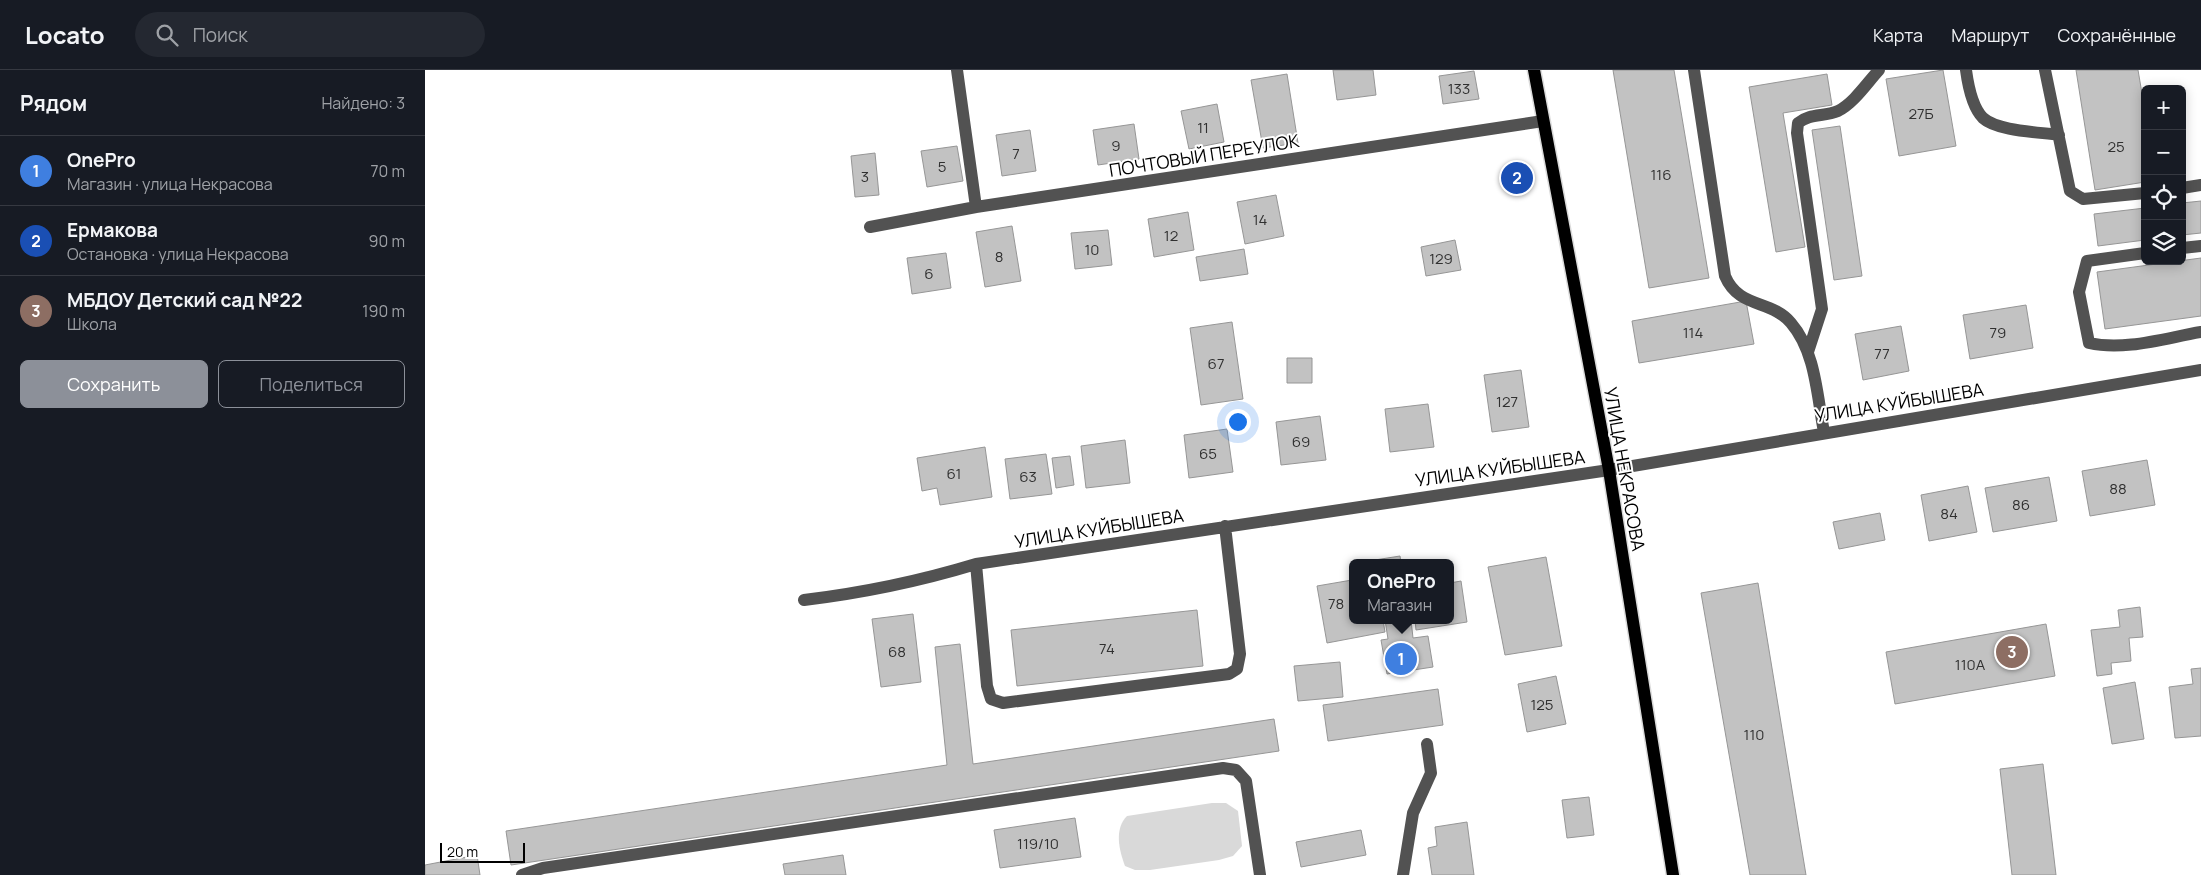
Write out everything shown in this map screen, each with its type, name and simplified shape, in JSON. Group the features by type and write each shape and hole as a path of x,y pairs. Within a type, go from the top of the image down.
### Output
{"main road":[{"name":"УЛИЦА НЕКРАСОВА","path":"1534,70 1609,470 1673,875"}],"lane":[{"path":"957,70 976,207"},
{"path":"1694,70 1730,288 1744,298 1774,310 1791,322 1808,352 1824,432"},
{"path":"1808,352 1822,309 1797,133 1798,123 1805,117 1835,112 1845,107 1879,70"},
{"path":"1966,70 1974,103 1982,117 1993,125 2059,135"},
{"path":"2045,70 2069,191 2083,199 2141,193"},
{"name":"ПОЧТОВЫЙ ПЕРЕУЛОК","path":"870,227 976,207 1543,121"},
{"path":"2186,187 2201,185"},
{"path":"2186,248 2201,246"},
{"path":"2141,254 2087,261 2079,292 2089,343 2101,346 2123,345 2201,332"},
{"name":"УЛИЦА КУЙБЫШЕВА","path":"804,600 848,595 934,577 976,564 1609,470 1824,432 2201,370"},
{"path":"976,564 987,686 991,699 1003,703 1229,674 1237,669 1240,654 1225,526"},
{"path":"1403,875 1413,814 1431,773 1427,744"},
{"path":"522,875 543,868 1223,768 1236,770 1246,781 1260,875"}],"shaded area":[{"path":"1212,803 1226,803 1238,811 1242,846 1233,856 1219,860 1150,870 1135,870 1125,866 1121,853 1119,833 1120,827 1127,816"}],"building":[{"path":"1333,70 1373,70 1376,95 1337,100"},
{"path":"1613,70 1674,70 1709,278 1649,288"},
{"path":"1943,70 1956,146 1899,156 1886,79"},
{"path":"2076,70 2138,70 2141,88 2141,183 2095,190"},
{"path":"1474,71 1479,99 1443,104 1439,76"},
{"path":"1287,74 1298,143 1263,148 1251,80"},
{"path":"1827,74 1832,105 1783,113 1805,247 1776,252 1749,87"},
{"path":"1217,104 1224,142 1189,149 1181,111"},
{"path":"1134,124 1139,159 1098,165 1093,130"},
{"path":"1840,126 1862,276 1834,280 1812,130"},
{"path":"1030,130 1036,171 1002,176 996,135"},
{"path":"957,146 963,181 927,187 921,151"},
{"path":"875,153 879,195 855,197 851,156"},
{"path":"1276,195 1284,236 1245,244 1237,202"},
{"path":"2201,201 2201,233 2186,235 2186,203"},
{"path":"2141,208 2141,241 2098,246 2094,214"},
{"path":"1188,212 1194,250 1154,257 1148,219"},
{"path":"1012,226 1021,281 985,287 976,232"},
{"path":"1108,230 1112,265 1075,269 1071,233"},
{"path":"1455,240 1461,270 1426,276 1421,247"},
{"path":"1244,249 1248,274 1200,281 1196,257"},
{"path":"946,253 951,288 912,294 907,258"},
{"path":"2201,258 2201,316 2105,329 2097,272 2149,265 2186,265 2186,260"},
{"path":"1746,301 1754,344 1639,363 1632,321"},
{"path":"2026,305 2033,348 1970,359 1963,315"},
{"path":"1232,322 1243,399 1201,405 1190,328"},
{"path":"1901,326 1909,371 1863,380 1855,334"},
{"path":"1287,358 1312,358 1312,383 1287,383"},
{"path":"1521,370 1529,427 1492,432 1484,375"},
{"path":"1428,404 1434,447 1390,452 1385,409"},
{"path":"1320,416 1326,460 1281,465 1276,422"},
{"path":"1227,429 1233,472 1189,478 1184,435"},
{"path":"1125,440 1130,483 1086,488 1081,446"},
{"path":"985,447 992,497 940,505 937,488 922,491 917,458"},
{"path":"1046,454 1052,494 1010,499 1005,459"},
{"path":"1070,456 1074,485 1056,488 1052,458"},
{"path":"2147,460 2155,505 2090,516 2082,471"},
{"path":"2049,477 2057,521 1993,532 1985,488"},
{"path":"1968,486 1977,532 1929,541 1921,495"},
{"path":"1880,513 1885,540 1839,549 1833,522"},
{"path":"1400,556 1400,559 1381,559"},
{"path":"1546,557 1562,646 1505,655 1488,567"},
{"path":"1349,581 1349,624 1384,624 1385,632 1327,643 1317,586"},
{"path":"1461,581 1467,622 1416,630 1415,624 1454,624 1454,582"},
{"path":"1758,583 1806,875 1750,875 1701,593"},
{"path":"2140,607 2143,637 2129,638 2131,661 2111,663 2112,674 2097,676 2091,630 2120,627 2118,610"},
{"path":"1197,610 1203,666 1017,686 1011,630"},
{"path":"913,614 921,682 881,687 872,619"},
{"path":"1386,624 1411,624 1413,638 1428,636 1433,667 1387,674 1381,640 1388,639"},
{"path":"2046,624 2055,676 1895,704 1886,652"},
{"path":"960,644 973,764 1274,719 1279,751 511,865 506,831 947,765 935,647"},
{"path":"1340,662 1343,697 1298,701 1294,666"},
{"path":"2201,668 2201,736 2175,738 2169,687 2193,684 2191,669"},
{"path":"1556,676 1566,724 1527,732 1518,684"},
{"path":"2135,682 2144,739 2112,744 2103,688"},
{"path":"1438,689 1443,725 1328,741 1323,705"},
{"path":"2043,764 2056,875 2012,875 2000,769"},
{"path":"1589,797 1594,835 1567,838 1562,800"},
{"path":"1075,818 1081,857 1000,868 994,830"},
{"path":"1467,822 1474,875 1432,875 1428,848 1437,846 1435,827"},
{"path":"1361,830 1366,855 1301,867 1296,842"},
{"path":"477,855 480,875 425,875 425,865"},
{"path":"843,855 846,875 785,875 783,864"}],"place":[{"name":"Ермакова","path":"1517,178"},
{"name":"МБДОУ Детский сад №22","path":"2012,652"},
{"name":"OnePro","path":"1401,659"}]}
